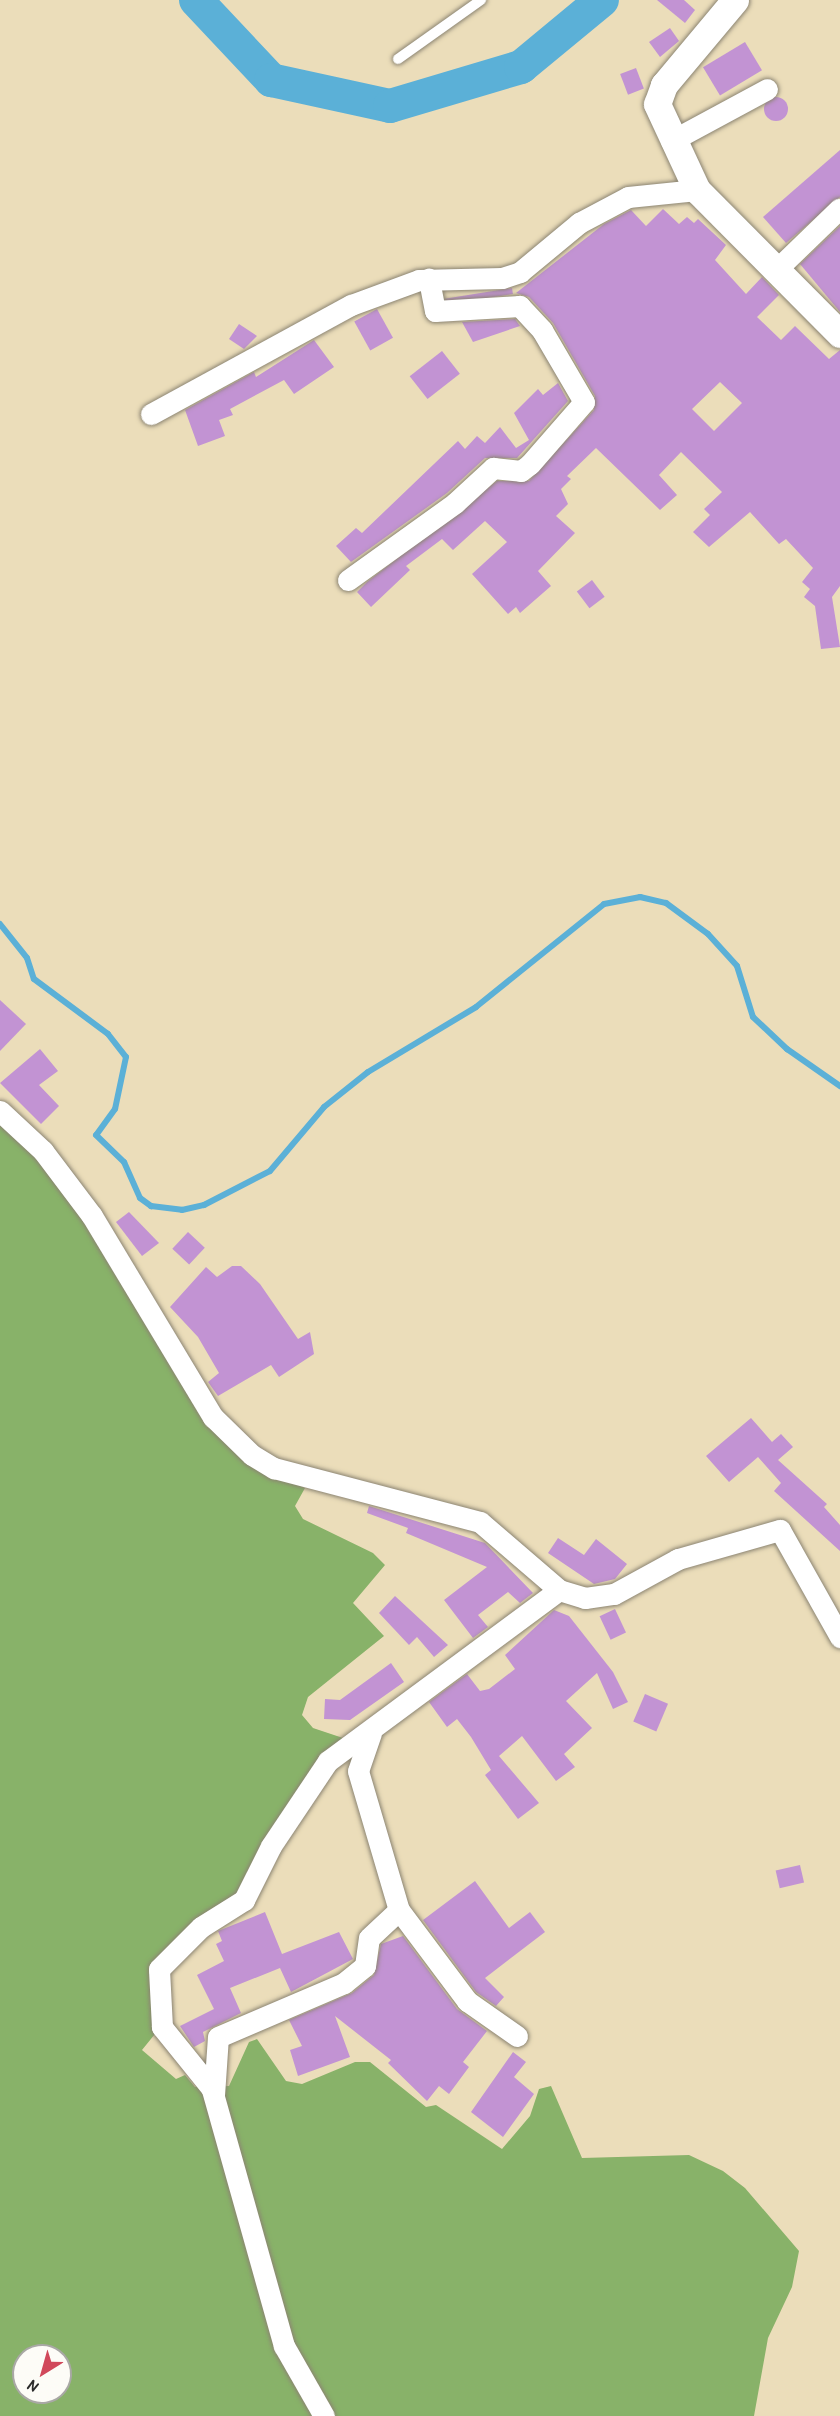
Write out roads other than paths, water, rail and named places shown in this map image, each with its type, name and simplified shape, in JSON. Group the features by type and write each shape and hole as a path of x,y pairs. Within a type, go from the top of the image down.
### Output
{"street":[{"path":"735,0 659,93 657,104 671,141 697,190 840,334"},
{"path":"671,141 767,89"},
{"path":"151,414 351,305 429,279 502,278 520,272 579,223 628,197 697,190"},
{"path":"776,270 838,210"},
{"path":"348,580 467,493 493,468 521,471 530,464 584,402 542,330 520,306 435,311 429,279"},
{"path":"0,1111 43,1150 92,1216 213,1417 236,1443 274,1468 480,1522 559,1590 597,1599 678,1559 780,1530 838,1626"},
{"path":"324,2416 284,2346 214,2096 200,2068 162,2027 159,1969 201,1927 244,1900 271,1846 328,1761 371,1732 559,1590"},
{"path":"371,1732 358,1771 399,1910 460,1995 517,2036"},
{"path":"214,2096 218,2037 344,1983 365,1966 369,1938 399,1910"}],"lane":[{"path":"398,59 481,0"}],"waterway":[{"path":"196,0 271,80 390,106 521,67 602,0"},
{"path":"0,924 27,958 34,979 108,1034 126,1057 115,1109 96,1135 124,1162 140,1198 151,1206 182,1210 204,1205 270,1171 324,1107 368,1072 476,1007 604,904 640,897 666,903 708,934 737,966 753,1017 787,1049 840,1086"}]}
